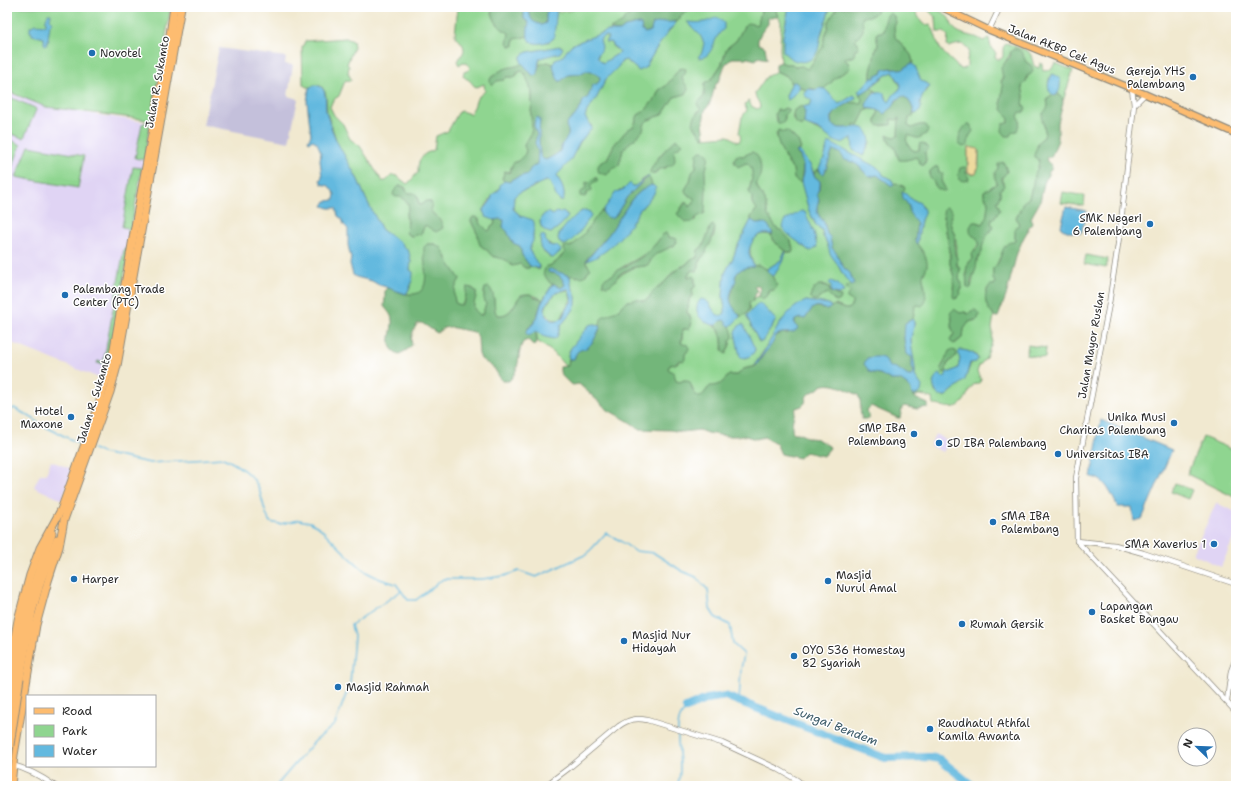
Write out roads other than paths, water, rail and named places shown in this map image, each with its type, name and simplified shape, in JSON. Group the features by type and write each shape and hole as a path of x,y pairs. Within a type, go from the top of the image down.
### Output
{"highway":[{"name":"Jalan R. Sukamto","path":"7,680 18,620 30,575 40,548 61,518 88,453 98,408 114,353 174,7"},
{"name":"Jalan R. Sukamto","path":"9,765 16,742 36,625 59,547 61,518 80,457 90,439 110,392 119,356 181,7"},
{"path":"7,721 32,612 61,518"},
{"path":"11,785 9,765 17,678"},
{"path":"7,695 18,699 24,695"},
{"path":"7,752 16,742"},
{"path":"7,777 11,785"}],"main road":[{"name":"Jalan AKBP Cek Agus","path":"941,7 989,30 1145,94 1236,134"}],"street":[{"path":"989,30 1000,7"},
{"name":"Jalan Mayor Ruslan","path":"1077,541 1076,478 1110,298 1120,231 1134,105 1132,89"},
{"path":"1134,105 1145,94"},
{"path":"1077,541 1115,545 1236,584"},
{"path":"1077,541 1236,712"},
{"path":"1226,701 1231,671 1236,658"},
{"path":"545,786 619,726 628,720 637,719 647,720 722,743 778,769 804,786"},
{"path":"9,765 22,768 55,786"}],"water":[{"path":"523,7 527,7 532,20 542,25 546,23 546,14 549,7 557,7 554,38 552,40 540,43 530,41 528,38 529,22 524,19"},
{"path":"789,7 830,7 821,33 818,50 811,59 806,61 801,62 791,59 783,51 783,36"},
{"path":"48,14 51,14 50,19 52,22 50,25 49,41 47,41 47,45 45,45 44,38 32,35 32,32 30,32 30,27 35,24 46,25"},
{"path":"717,17 724,23 724,29 719,33 709,53 699,58 698,57 702,52 704,43 700,35 687,22 703,22"},
{"path":"675,22 645,68 639,71 626,60 622,61 606,79 585,117 592,128 580,142 570,161 557,175 564,191 563,201 560,201 557,198 550,182 546,181 520,192 514,197 513,209 521,216 533,220 534,222 533,241 530,246 530,250 540,269 530,266 522,255 520,246 513,243 507,231 503,227 504,220 494,220 486,217 483,211 490,202 493,194 498,191 500,185 504,181 510,182 512,179 528,174 530,169 537,164 538,152 535,143 537,135 534,125 535,119 538,117 540,120 540,153 541,158 546,160 560,151 568,134 566,126 581,107 583,101 588,97 593,85 600,80 600,77 593,72 585,71 580,74 568,75 559,81 553,64 556,59 563,56 571,45 607,31 620,31 625,27 639,24 641,25 642,31 645,33 651,31 653,24","holes":["602,37 608,37 606,43 610,42 619,51 619,53 603,63 598,58 598,54 602,47 600,40"]},
{"path":"560,46 563,48 560,53 540,58 538,64 538,74 534,76 521,62 521,57 523,54"},
{"path":"910,64 915,66 921,81 928,84 930,87 925,91 920,102 920,111 916,114 914,113 910,103 903,96 896,100 893,107 884,114 878,110 868,108 866,105 876,92 884,93 889,102 894,94 900,89 901,85 893,72 884,76 864,92 860,94 858,91 871,78 875,78 876,75 882,74 884,69 896,68 902,70"},
{"path":"1053,74 1059,77 1060,82 1059,90 1055,96 1050,92 1048,86"},
{"path":"792,82 799,85 799,88 790,99 787,100 786,96"},
{"path":"314,85 324,90 326,113 332,130 382,230 400,242 409,252 411,262 410,270 413,272 413,275 411,284 406,294 353,275 350,264 351,258 348,245 348,229 344,225 342,219 338,216 336,208 323,206 326,201 334,200 335,194 329,186 322,184 320,180 322,177 320,160 321,152 317,143 313,140 308,141 311,135 307,102 309,88"},
{"path":"819,88 825,89 839,104 854,95 856,97 833,115 831,122 836,127 859,127 866,130 870,141 863,156 853,150 852,138 839,143 818,129 804,124 805,112 803,107 810,105 812,101 805,96 804,92 809,89 817,90"},
{"path":"829,143 878,168 883,175 892,180 894,185 892,186 877,175 869,177 856,164 845,160 840,153 833,150 824,174 821,173 819,168"},
{"path":"799,151 811,166 814,176 820,181 820,186 817,193 819,200 817,211 824,222 827,234 830,237 832,248 837,254 844,268 850,273 854,284 852,285 845,278 830,254 822,230 816,225 809,211 801,182 803,165 800,156 796,152"},
{"path":"649,176 627,197 614,218 609,218 603,213 604,209 616,192 624,189 630,183 635,186"},
{"path":"651,185 656,188 655,192 641,208 625,231 607,250 593,259 586,261 609,234 632,199"},
{"path":"903,191 910,198 920,203 924,210 917,244 915,242 917,224 909,212 909,206 903,198"},
{"path":"1066,207 1087,211 1081,233 1070,232 1062,229 1061,226"},
{"path":"585,210 590,212 591,215 583,227 571,241 564,245 560,243 558,238 562,230 574,217"},
{"path":"801,211 805,212 814,232 817,247 811,251 791,237 782,227 784,221"},
{"path":"548,212 553,215 557,212 563,212 568,217 551,233 544,230 540,224 544,214"},
{"path":"751,220 758,224 765,223 768,225 773,234 763,234 755,238 749,250 750,258 754,266 739,271 735,277 736,280 731,291 730,299 740,316 731,326 729,326 724,320 720,321 716,325 707,323 697,312 698,304 701,299 705,300 718,315 722,316 725,313 723,296 725,273"},
{"path":"541,235 545,236 548,244 551,246 557,246 561,250 553,258 551,258 540,248"},
{"path":"785,251 784,259 774,276 768,273 767,269 781,260"},
{"path":"550,269 570,276 571,284 576,297 576,305 561,325 557,337 554,339 545,337 536,331 530,336 525,332 537,318 541,304 552,285 554,284 561,288 565,285 559,276 555,273 548,272","holes":["569,290 572,301 566,309 563,317 558,321 551,320 545,313 545,308 548,301 557,292"]},
{"path":"831,281 838,284 844,292 838,294 831,292 831,285 829,283"},
{"path":"806,301 829,304 831,307 827,310 818,306 815,307 805,319 800,318 795,320 794,324 798,328 796,331 791,333 782,333 776,336 755,366 782,320 797,306"},
{"path":"759,303 776,320 762,342 759,342 747,317 747,315"},
{"path":"913,319 914,326 911,338 915,376 922,386 921,392 916,395 912,395 911,390 907,385 900,380 891,380 880,374 870,372 864,364 867,358 880,357 886,361 889,367 897,368 908,376 912,376 914,372 912,367 912,357 906,354 904,338 905,323"},
{"path":"597,324 600,327 597,335 588,347 578,351 574,359 569,359 568,355 571,348 589,325"},
{"path":"742,324 744,325 755,349 751,355 745,358 740,357 735,332"},
{"path":"960,350 970,352 978,359 976,362 970,363 965,380 946,396 939,396 934,387 935,378 940,373 942,377 945,377 947,372 951,372 958,368 960,359 958,354"},
{"path":"1101,420 1172,450 1142,519 1134,521 1132,507 1118,507 1105,484 1096,478 1091,477"}],"waterway":[{"path":"7,413 14,408 34,419 38,423 82,445"},
{"path":"93,449 102,453 150,463 223,458 228,460 244,470 257,484 270,522 280,524 299,520 310,522 320,528 366,572 380,579 396,584 408,600 416,600 443,579 482,579 504,576 519,571 536,577 587,554 606,533 635,551 654,553 682,571 696,577 708,590 710,609 715,617 730,625 733,644 744,654 741,669 739,702"},
{"path":"276,786 314,742 335,724 350,684 354,636 351,625 401,591"},
{"name":"Sungai Bendem","path":"686,708 707,699 725,696 885,758 929,757 939,759 973,786"},
{"path":"677,786 680,770 678,729 680,719 686,708"}],"place":[{"name":"Novotel","path":"92,53"},
{"name":"Gereja YHS Palembang","path":"1193,77"},
{"name":"SMK Negeri 6 Palembang","path":"1150,224"},
{"name":"Palembang Trade Center (PTC)","path":"65,295"},
{"name":"Hotel Maxone","path":"71,417"},
{"name":"Unika Musi Charitas Palembang","path":"1174,423"},
{"name":"SMP IBA Palembang","path":"914,434"},
{"name":"SD IBA Palembang","path":"939,443"},
{"name":"Universitas IBA","path":"1058,454"},
{"name":"SMA IBA Palembang","path":"993,522"},
{"name":"SMA Xaverius 1","path":"1214,544"},
{"name":"Harper","path":"74,579"},
{"name":"Masjid Nurul Amal","path":"828,581"},
{"name":"Lapangan Basket Bangau","path":"1092,612"},
{"name":"Rumah Gersik","path":"962,624"},
{"name":"Masjid Nur Hidayah","path":"624,641"},
{"name":"OYO 536 Homestay 82 Syariah","path":"794,656"},
{"name":"Masjid Rahmah","path":"338,687"},
{"name":"Raudhatul Athfal Kamila Awanta","path":"930,729"}]}
